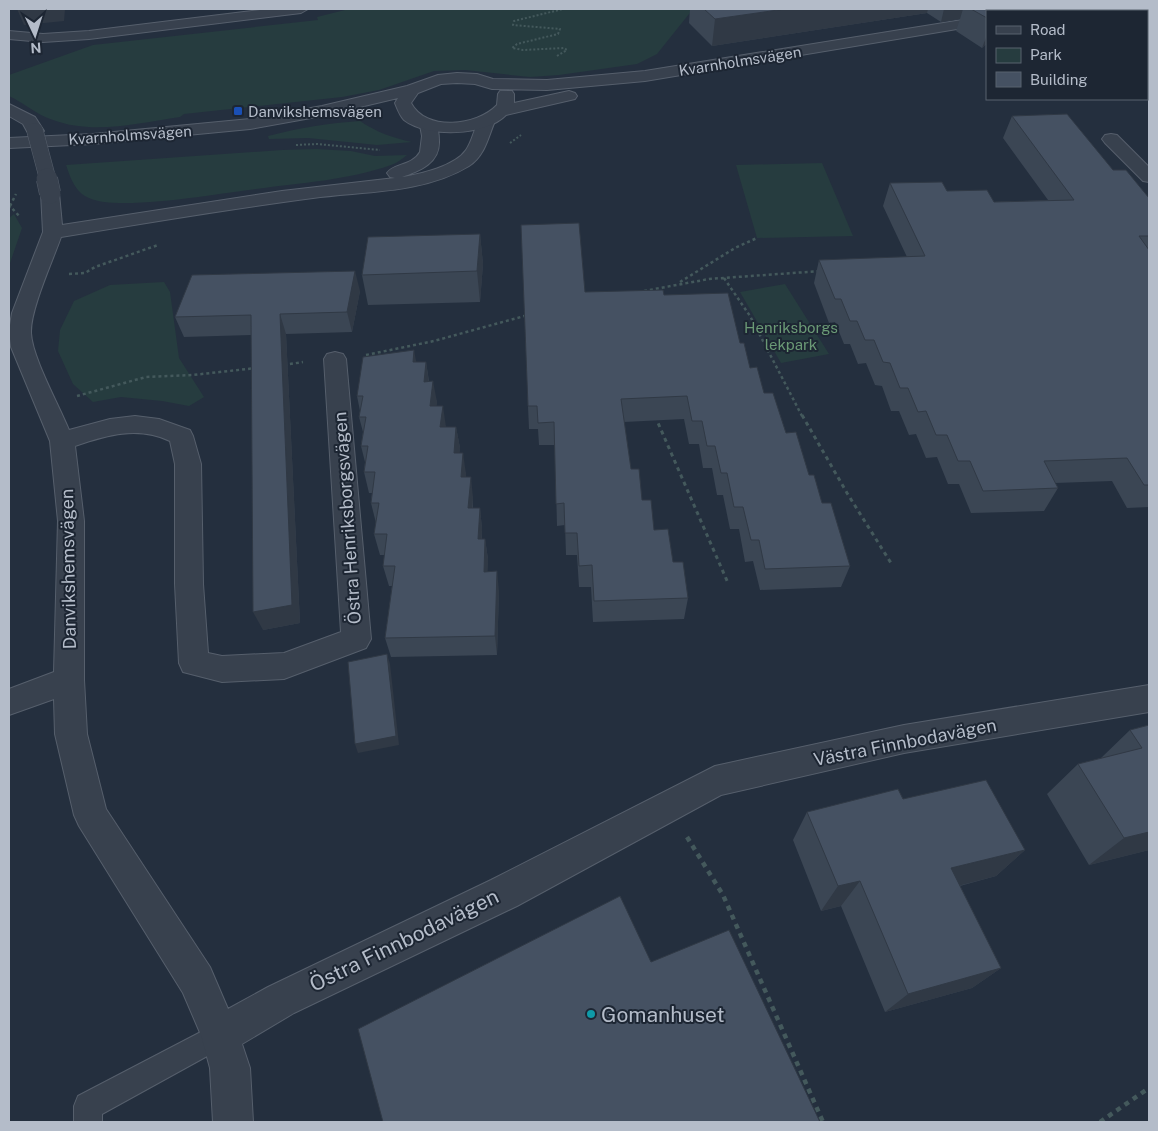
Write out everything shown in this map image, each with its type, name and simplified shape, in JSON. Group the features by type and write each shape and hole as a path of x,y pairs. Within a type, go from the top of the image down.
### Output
{"street":[{"path":"9,35 27,38 73,37 301,9"},
{"name":"Kvarnholmsvägen","path":"9,143 93,139 250,124 322,111 412,90 438,80 458,78 492,84 554,85 645,76 986,20"},
{"name":"Kvarnholmsvägen","path":"394,116 446,127 466,126 487,121 502,111 599,91 978,37"},
{"path":"492,84 502,89 507,96 508,103 502,111"},
{"path":"344,188 400,172 427,158 432,148 420,121 404,109 403,102 412,90"},
{"name":"Danvikshemsvägen","path":"9,108 29,121 35,131 44,161 50,194 53,232 25,306 20,331 22,347 62,442 71,521 69,680 71,734 92,815 197,980 220,1035"},
{"name":"Kvarnholmsvägen","path":"250,124 286,124 376,115"},
{"path":"53,232 344,188 403,182 426,177 462,162 474,154 487,121"},
{"path":"1111,139 1149,177"},
{"name":"Östra Henriksborgsvägen","path":"62,442 97,430 134,423 160,427 181,436 188,464 189,584 194,663 222,670 284,666 356,639 335,359"},
{"path":"9,702 69,680"},
{"name":"Västra Finnbodavägen","path":"668,805 715,781 904,738 1149,699"},
{"name":"Östra Finnbodavägen","path":"220,1035 281,1000 504,893 668,805"},
{"path":"220,1035 230,1068 233,1122"}],"lane":[{"path":"88,1122 88,1106 220,1035"}],"path":[{"path":"552,58 567,50 564,48 524,50 512,48 517,44 558,34 560,29 513,25 514,21 563,9"},
{"path":"477,146 510,144 523,134"},
{"path":"290,145 318,144 382,150 432,148"},
{"path":"678,283 734,248 757,238"},
{"path":"640,292 678,283 824,271"},
{"path":"724,278 750,316 795,403 837,477 891,563"},
{"path":"282,365 372,354 434,341 534,313"},
{"path":"71,398 146,377 193,375 262,367"},
{"path":"652,409 728,583"},
{"path":"668,805 723,895 824,1122"},
{"path":"1100,1122 1149,1088"}],"green space":[{"path":"349,9 693,9 657,54 637,64 559,75 530,77 465,70 434,71 379,90 342,97 184,114 180,117 148,122 100,127 84,127 53,120 9,96 9,75 93,45 318,20 317,17"},
{"path":"360,121 385,134 412,142 377,145 308,138 269,139 268,136 314,126"},
{"path":"282,150 351,151 375,156 407,155 391,165 341,178 170,200 122,203 103,202 84,195 74,184 66,165"},
{"path":"822,163 853,236 757,238 736,165"},
{"path":"14,214 22,228 9,266 9,218"},
{"path":"164,282 170,292 179,358 204,397 189,406 121,397 93,402 73,384 58,351 60,330 74,301 110,285"},
{"name":"Henriksborgs lekpark","path":"785,284 829,354 781,363 740,292"}],"building":[{"path":"704,9 785,9 715,19"},
{"path":"971,9 1002,9 986,10 986,17"},
{"path":"1067,114 1113,170 1126,170 1149,198 1149,236 1139,236 1149,250 1149,485 1144,485 1127,458 1044,461 1058,488 983,491 970,461 958,461 947,435 936,435 926,411 918,412 908,388 900,388 890,363 883,362 874,340 865,340 857,321 850,321 841,299 835,299 819,260 925,256 890,183 942,182 947,191 987,190 994,202 1074,200 1012,116"},
{"path":"579,223 585,292 663,290 664,295 728,293 740,343 744,343 750,368 757,367 764,393 773,393 786,433 796,432 809,475 814,475 822,503 831,503 850,566 765,569 759,540 751,540 743,507 734,507 727,473 721,473 715,446 707,446 702,421 692,421 687,396 621,399 631,469 639,469 642,500 651,500 654,530 668,529 673,562 683,562 688,598 594,601 592,565 579,566 577,533 565,533 564,503 556,504 554,422 538,423 537,406 528,406 521,225"},
{"path":"480,234 477,271 362,275 368,237"},
{"path":"355,271 347,312 280,314 292,605 253,612 251,315 175,317 192,275"},
{"path":"414,350 413,362 426,362 424,382 433,381 430,406 443,406 440,427 456,427 454,453 463,453 461,477 471,477 468,508 480,508 478,539 485,539 484,572 497,571 495,636 385,638 395,566 383,566 387,534 374,534 379,503 371,503 375,472 364,472 368,446 361,446 366,417 359,417 363,396 357,396 363,357"},
{"path":"387,654 396,736 355,744 348,662"},
{"path":"1149,725 1149,832 1124,838 1078,764 1142,748 1130,730"},
{"path":"986,780 1025,850 951,868 1001,968 908,994 860,881 838,886 807,812 898,789 903,799"},
{"name":"Gomanhuset","path":"620,896 651,962 729,930 820,1122 383,1122 358,1029"}],"place":[{"name":"Danvikshemsvägen","path":"238,111"},
{"name":"Gomanhuset","path":"591,1014"}]}
